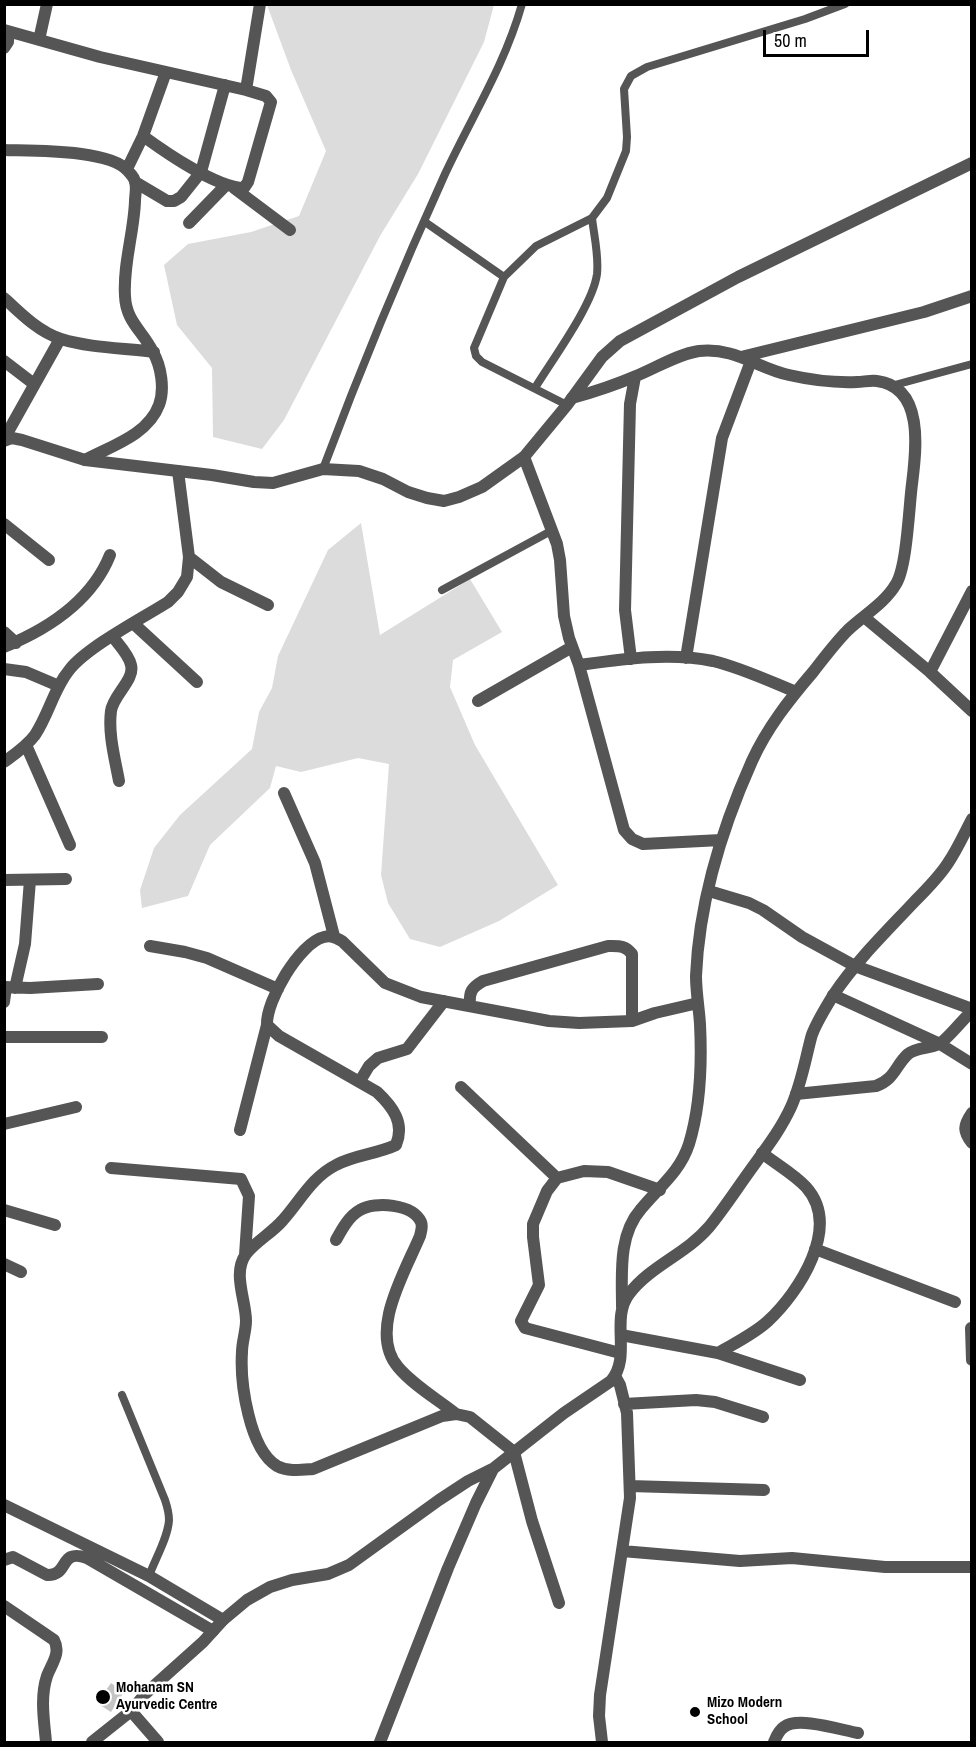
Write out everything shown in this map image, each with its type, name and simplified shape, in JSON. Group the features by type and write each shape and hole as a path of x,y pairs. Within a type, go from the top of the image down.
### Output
{"street":[{"path":"39,40 47,4"},
{"path":"246,90 260,4"},
{"path":"4,30 100,57 246,90 266,96 272,102 248,182 244,188 230,187 189,223"},
{"path":"4,30 8,34 8,42 4,48"},
{"path":"127,169 143,136 166,72"},
{"path":"4,150 86,154 103,158 127,169 135,182 161,199 174,201 181,197 201,172 225,85"},
{"path":"143,136 182,163 230,187 290,230"},
{"path":"4,440 12,438 22,440 85,460 192,472 254,483 273,483 322,469 359,471 427,498 444,501 459,497 482,488 524,457 603,357 620,341 738,277 972,163"},
{"path":"85,460 142,429 154,417 160,402 162,385 154,352 130,318 126,307 125,292 134,219 135,182"},
{"path":"746,359 924,312 972,296"},
{"path":"4,298 31,322 60,339 154,352"},
{"path":"4,440 60,339"},
{"path":"570,401 695,352 722,351 770,370 811,379 833,382 877,381 891,386 904,395 911,410 916,434 902,573 887,596 838,641 768,730 753,759 721,840 708,891 699,939 696,980 700,1074 697,1112 681,1164 660,1190 640,1209 631,1224 622,1263 620,1353 615,1376 624,1404 630,1486 628,1520 600,1695 599,1716 602,1743"},
{"path":"686,658 722,438 746,359"},
{"path":"4,361 34,384"},
{"path":"631,658 625,610 625,588 630,404 635,376"},
{"path":"524,457 560,560 564,616 624,830 632,839 643,844 721,840"},
{"path":"4,762 36,734 69,670 81,658 168,602 178,592 187,577 193,560 177,471"},
{"path":"4,524 49,560"},
{"path":"4,632 10,645 37,632 80,601 94,585 110,555"},
{"path":"193,560 210,575 233,589 268,605"},
{"path":"930,672 972,591"},
{"path":"864,617 930,672 972,711"},
{"path":"134,624 197,682"},
{"path":"114,637 131,664 132,673 111,708 111,736 119,781"},
{"path":"478,701 572,647"},
{"path":"579,665 631,658 686,658 723,664 796,692"},
{"path":"4,669 26,672 59,686"},
{"path":"26,745 70,845"},
{"path":"284,793 315,863 334,936"},
{"path":"622,1306 628,1294 707,1229 762,1153 779,1129 796,1094 814,1030 833,995 855,966 935,880 948,863 972,819"},
{"path":"4,880 66,879"},
{"path":"4,1002 25,944 30,880"},
{"path":"708,891 749,903 763,910 802,937 855,966 972,1010 940,1044 910,1052 891,1077 876,1086 796,1094"},
{"path":"240,1130 267,1025 269,1008 278,989 301,954 312,943 324,937 334,936 342,941 385,983 421,997 549,1021 579,1023 632,1021 698,1003"},
{"path":"150,946 207,958 278,989"},
{"path":"470,1006 469,993 483,981 608,946 618,946 626,947 632,954 632,1021"},
{"path":"9,987 98,984"},
{"path":"833,995 940,1044 972,1064"},
{"path":"360,1081 369,1066 378,1058 407,1049 444,1001"},
{"path":"245,1255 282,1222 323,1172 337,1163 382,1152 396,1145 400,1135 398,1118 389,1103 360,1081 279,1036 267,1025"},
{"path":"4,1037 102,1037"},
{"path":"461,1087 557,1178"},
{"path":"4,1124 76,1107"},
{"path":"972,1113 964,1127 964,1132 972,1143"},
{"path":"718,1353 766,1322 777,1312 803,1276 815,1249 820,1224 816,1204 806,1188 762,1153"},
{"path":"111,1168 241,1179 249,1196 245,1255 240,1272 246,1319 242,1352 246,1406 252,1430 261,1448 276,1466 293,1471 313,1469 442,1416 456,1414 470,1416 514,1452 532,1521 559,1603"},
{"path":"620,1353 525,1328 521,1321 539,1285 533,1224 547,1191 557,1178 584,1171 608,1172 660,1190"},
{"path":"336,1240 357,1211 368,1206 395,1206 414,1214 420,1220 422,1226 420,1236 390,1307 386,1340 390,1355 405,1375 456,1414"},
{"path":"4,1210 55,1225"},
{"path":"815,1249 955,1302"},
{"path":"4,1264 21,1272"},
{"path":"971,1328 972,1360"},
{"path":"621,1335 718,1353 800,1380"},
{"path":"92,1743 131,1711 145,1694 247,1600 270,1587 292,1580 328,1574 349,1565 459,1488 494,1468 615,1376"},
{"path":"624,1404 696,1400 715,1402 763,1417"},
{"path":"380,1743 448,1568 494,1468"},
{"path":"630,1486 764,1490"},
{"path":"4,1505 149,1576 223,1620"},
{"path":"622,1551 740,1561 792,1558 885,1567 972,1568"},
{"path":"4,1560 13,1557 47,1575 53,1575 59,1572 72,1556 87,1558 213,1631"},
{"path":"4,1606 54,1640 57,1646 56,1656 44,1689 46,1743"},
{"path":"131,1711 158,1743"},
{"path":"774,1743 782,1727 791,1723 803,1722 858,1733"}],"lane":[{"path":"322,469 357,379 457,149 508,48 522,4"},
{"path":"570,401 535,388 482,362 476,356 474,348 504,277 536,246 592,218 608,198 626,151 624,90 631,76 647,67 805,19 844,4"},
{"path":"535,388 586,305 593,288 598,259 592,218"},
{"path":"425,222 504,277"},
{"path":"891,386 972,364"},
{"path":"441,590 551,531"},
{"path":"122,1395 168,1512 169,1520 166,1531 149,1576"}],"shaded area":[{"path":"267,5 494,5 484,42 418,174 380,236 284,420 262,449 213,437 212,368 177,325 164,265 188,244 251,232 299,216 326,151 291,70"},
{"path":"361,523 380,635 470,579 502,632 453,660 450,687 475,745 558,885 499,921 440,947 410,939 388,903 381,875 389,764 358,758 301,772 276,766 270,788 210,845 188,896 142,908 140,890 154,848 180,815 252,749 259,712 272,688 278,656 328,550"}],"building":[{"path":"111,1683 124,1692 111,1712 97,1703"}],"place":[{"name":"Mohanam SN Ayurvedic Centre","path":"103,1697"},
{"name":"Mizo Modern School","path":"695,1712"}]}
